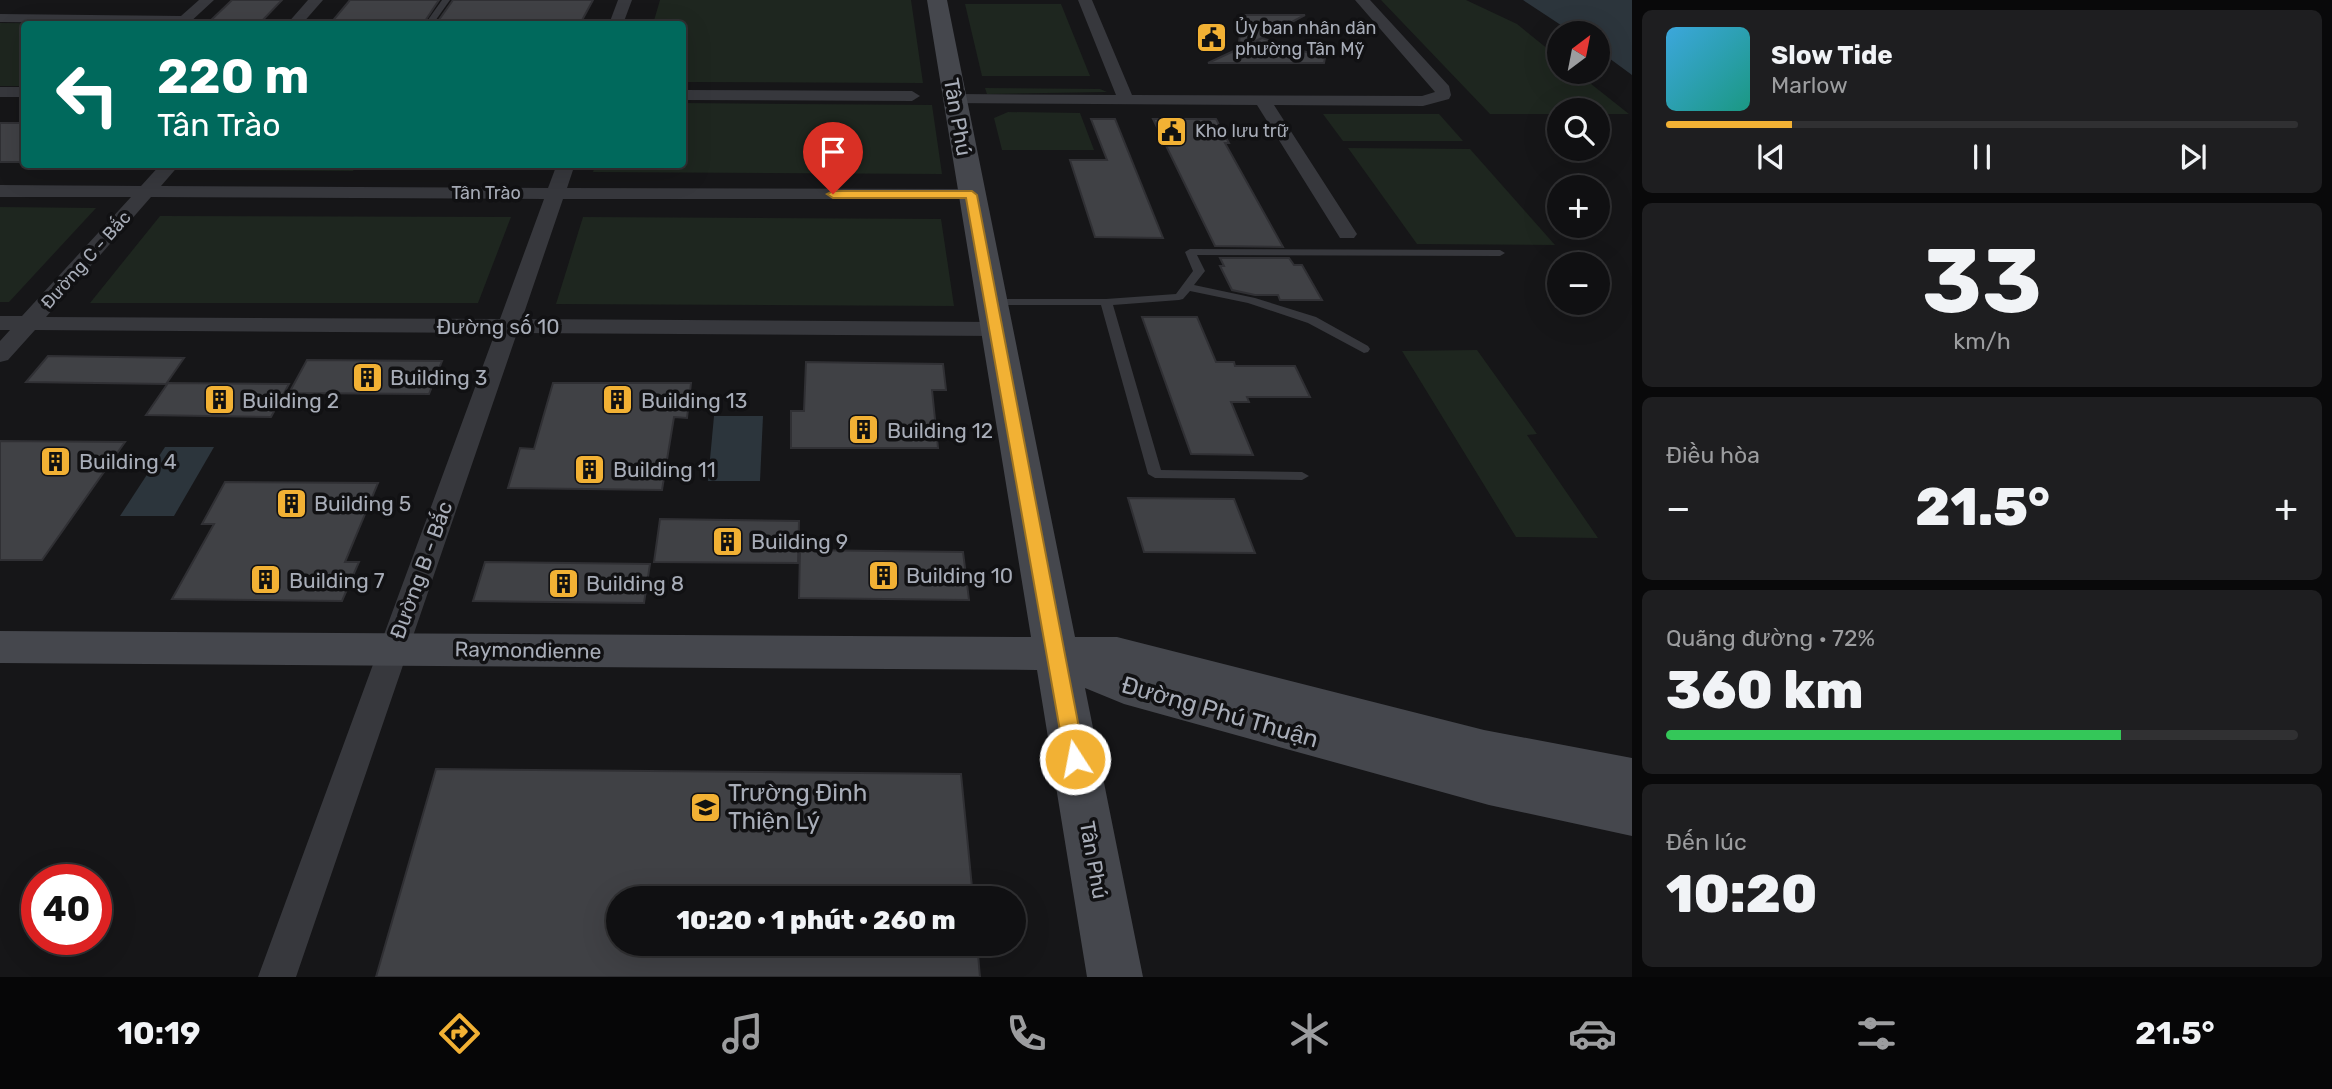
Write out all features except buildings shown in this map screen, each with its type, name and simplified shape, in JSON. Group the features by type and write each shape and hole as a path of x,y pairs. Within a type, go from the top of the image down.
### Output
{"street":[{"path":"184,21 207,0"},
{"path":"297,21 316,0"},
{"path":"617,21 625,0"},
{"name":"Tân Phú","path":"937,0 1115,977"},
{"path":"1085,0 1126,100"},
{"path":"955,99 1423,101 1443,95 1443,89 1362,0"},
{"path":"0,18 137,21"},
{"path":"0,92 21,92"},
{"path":"686,94 912,96"},
{"path":"1263,101 1347,234"},
{"name":"Đường C - Bắc","path":"0,355 168,168"},
{"name":"Đường B - Bắc","path":"277,977 565,168"},
{"name":"Tân Trào","path":"0,191 972,195"},
{"name":"Đường số 10","path":"0,323 510,326 994,315"},
{"name":"Raymondienne","path":"0,647 1056,654"},
{"name":"Đường Phú Thuận","path":"1056,654 1124,687 1486,767"},
{"path":"1486,767 1632,778"},
{"path":"1486,767 1632,815"}],"lane":[{"path":"431,21 446,0"},
{"path":"994,315 1179,297 1199,271 1191,252 1500,253"},
{"path":"1186,288 1251,300 1312,320 1364,349"},
{"path":"1106,302 1155,474 1302,476"}],"shaded area":[{"path":"660,0 911,0 923,83 686,82 686,21 654,21"},
{"path":"1381,0 1466,0 1517,24 1547,48 1547,84 1591,84 1609,98 1547,98 1547,114 1490,114"},
{"path":"1523,0 1632,0 1632,75 1610,59 1610,21 1555,21"},
{"path":"965,4 1061,4 1090,76 982,76"},
{"path":"0,23 21,23 21,86 0,86"},
{"path":"985,88 1100,89 1107,92 987,94"},
{"path":"1610,99 1629,114 1610,114"},
{"path":"686,103 932,105 942,174 593,172 594,168 686,168"},
{"path":"1008,112 1080,113 1094,150 1002,150 994,118"},
{"path":"1323,114 1439,114 1463,141 1343,141"},
{"path":"1348,148 1470,149 1555,245 1417,244"},
{"path":"206,168 355,168 353,171 204,170"},
{"path":"0,207 96,208 9,302 0,302"},
{"path":"160,216 511,217 478,303 90,303"},
{"path":"583,217 941,219 954,306 556,304"},
{"path":"1477,350 1537,434 1527,435 1598,538 1516,537 1402,351"},
{"path":"714,416 763,416 760,481 708,481"},
{"path":"165,447 214,447 174,516 120,516"}],"place":[{"name":"Ủy ban nhân dân phường Tân Mỹ","path":"1212,38"},
{"name":"Kho lưu trữ","path":"1172,131"},
{"name":"Building 3","path":"367,377"},
{"name":"Building 2","path":"219,400"},
{"name":"Building 13","path":"618,400"},
{"name":"Building 12","path":"864,430"},
{"name":"Building 4","path":"56,461"},
{"name":"Building 11","path":"590,469"},
{"name":"Building 5","path":"291,503"},
{"name":"Building 9","path":"728,541"},
{"name":"Building 10","path":"883,575"},
{"name":"Building 7","path":"266,580"},
{"name":"Building 8","path":"563,583"},
{"name":"Trường Đinh Thiện Lý","path":"705,807"}],"route":[{"path":"833,194 972,195 1075,759"}]}
